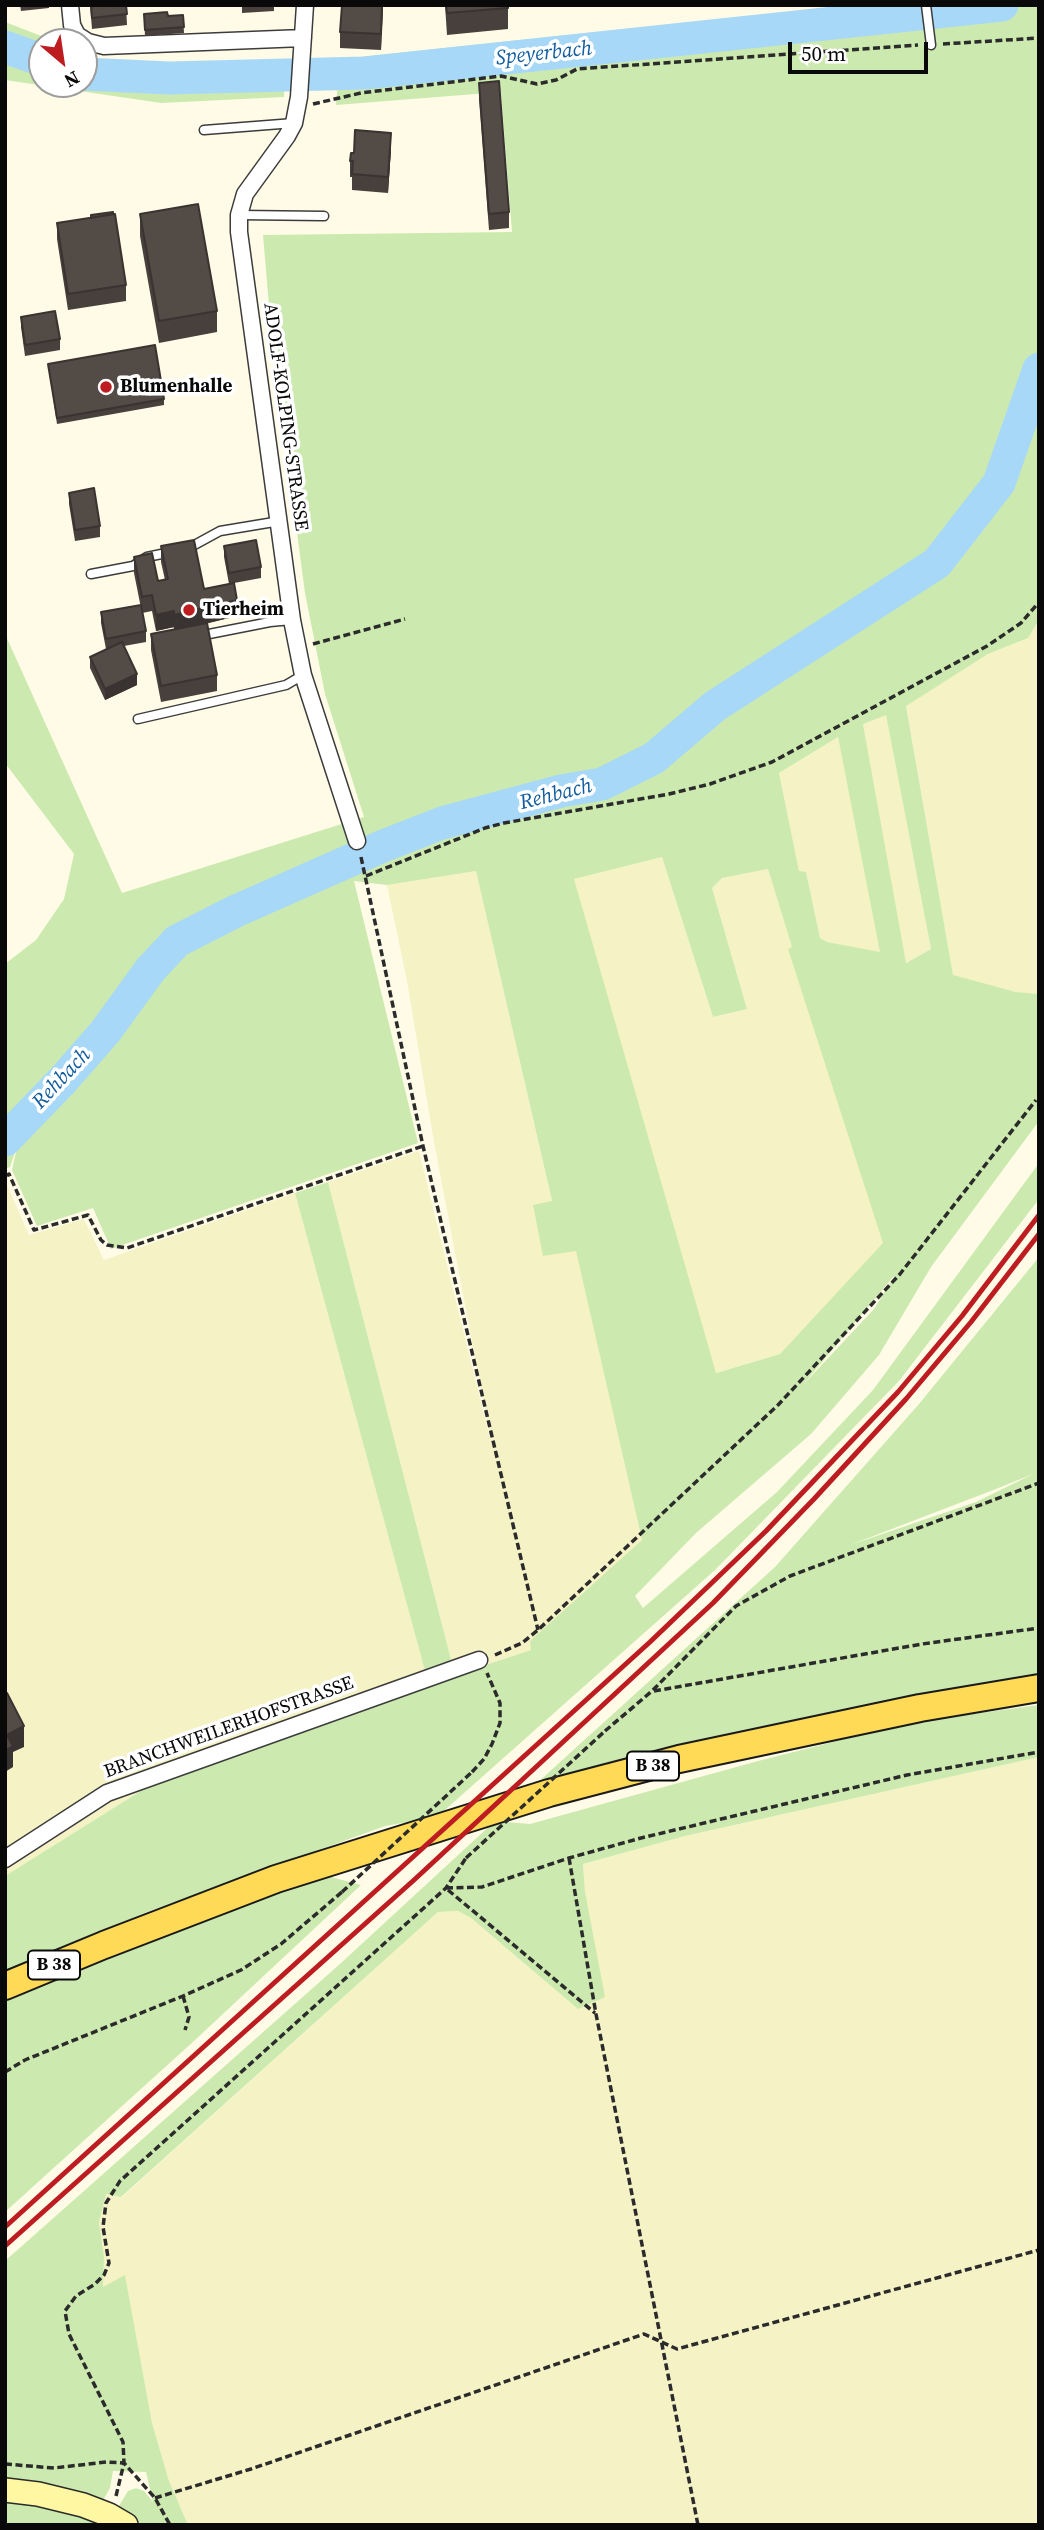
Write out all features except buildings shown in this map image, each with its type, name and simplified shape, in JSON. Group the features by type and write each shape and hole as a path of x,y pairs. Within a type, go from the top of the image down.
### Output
{"main road":[{"name":"B 38","path":"5,1986 276,1879 549,1793 679,1759 920,1708 1039,1688"}],"street":[{"path":"70,5 72,25 77,35 104,46 303,38"},
{"name":"ADOLF-KOLPING-STRASSE","path":"305,5 297,109 287,136 244,194 239,215 242,265 297,649 303,676 358,841"},
{"name":"BRANCHWEILERHOFSTRASSE","path":"5,1859 107,1793 479,1660"},
{"path":"5,2490 60,2499 117,2520"}],"lane":[{"path":"926,5 930,40"},
{"path":"204,130 297,109"},
{"path":"239,215 324,216"},
{"path":"91,574 133,566 148,557 189,549 220,531 280,521"},
{"path":"194,637 292,620"},
{"path":"138,719 286,685 303,676"}],"path":[{"path":"297,109 360,93 501,76 537,84 556,80 577,69 930,40 1039,38"},
{"path":"538,1630 424,1146 366,876 504,822 669,794 710,784 772,762 1009,633 1039,602"},
{"path":"297,649 405,618"},
{"path":"5,2072 25,2060 183,1996 254,1962 288,1938 342,1892 472,1772 484,1759 500,1723 500,1703 496,1689 479,1660 506,1652 538,1630 778,1405 900,1274 1036,1100"},
{"path":"5,1176 9,1174 34,1230 88,1214 101,1240 107,1245 127,1248 424,1146"},
{"path":"117,2520 124,2463 123,2442 69,2334 65,2311 76,2296 104,2275 109,2263 103,2227 106,2203 120,2181 446,1888 466,1858 652,1691 736,1606 790,1576 1039,1483"},
{"path":"652,1691 922,1644 1039,1628"},
{"path":"446,1888 482,1887 641,1838 907,1775 1039,1752"},
{"path":"569,1858 596,2014 698,2525"},
{"path":"446,1888 596,2014"},
{"path":"183,1996 189,2017 184,2030"},
{"path":"155,2498 264,2465 643,2334 677,2350 1039,2250"},
{"path":"5,2464 54,2468 106,2462 124,2463 155,2498 170,2525"}],"shaded area":[{"path":"1039,620 1039,994 1021,993 953,976 906,705 988,654 1028,638"},
{"path":"886,714 931,949 905,963 863,724"},
{"path":"838,737 881,953 827,942 820,938 806,872 799,872 779,773"},
{"path":"662,857 713,1017 747,1009 712,888 722,878 768,869 884,1243 780,1354 715,1373 573,879"},
{"path":"476,871 552,1202 543,1256 576,1250 642,1540 531,1650 455,1675 328,1182 419,1151 492,1447 387,885"},
{"path":"7,1185 29,1235 84,1219 104,1260 295,1193 428,1682 147,1787 5,1876"},
{"path":"1039,1757 1039,2525 188,2525 169,2481 152,2423 125,2276 103,2288 104,2257 99,2222 105,2194 122,2197 438,1912 458,1911 471,1918 578,2009 585,1892 583,1864 685,1836"}],"green space":[{"path":"853,5 1039,5 1039,620 1028,638 988,654 906,706 953,975 1016,992 1039,994 1039,1121 931,1267 879,1355 811,1434 696,1533 635,1596 643,1608 777,1492 873,1390 1039,1163 1039,1199 899,1381 715,1570 437,1817 385,1826 147,1912 5,1972 5,1876 147,1787 428,1682 295,1193 328,1182 455,1675 531,1650 530,1641 642,1540 576,1251 543,1256 533,1205 552,1201 476,871 387,885 354,881 418,1143 111,1249 93,1208 37,1226 12,1170 18,1143 10,1167 5,1169 5,964 36,940 64,899 74,854 5,763 5,634 122,893 364,817 325,694 305,593 273,353 263,235 512,232 501,92 336,105 340,59","holes":["886,715 931,949 906,963 863,724","838,737 880,952 827,942 820,938 806,872 799,871 779,773","662,857 713,1017 747,1009 712,888 722,878 768,869 792,947 788,949 883,1243 780,1354 716,1373 574,879","893,1277 874,1309 802,1386"]},
{"path":"5,22 28,31 28,83 5,80"},
{"path":"286,62 284,97 161,103 98,94 98,66"},
{"path":"1039,1257 1039,1680 747,1736 537,1783 775,1567 919,1404","holes":["1033,1474 976,1502 850,1545"]},
{"path":"1039,1705 1039,1757 685,1836 583,1864 585,1892 605,1997 578,2009 471,1918 458,1911 438,1912 121,2197 106,2194 99,2222 104,2257 103,2287 125,2275 152,2423 169,2481 188,2525 143,2525 117,2509 128,2491 136,2488 144,2491 153,2502 146,2472 113,2471 110,2488 102,2502 51,2484 5,2481 5,2261 341,1963 495,1821 530,1824 912,1722"},
{"path":"331,1877 361,1885 5,2212 5,2000 123,1950 303,1882"},
{"path":"5,2498 43,2501 112,2525 5,2525"}],"waterway":[{"name":"Speyerbach","path":"98,75 169,78 365,73 1002,5"},
{"name":"Speyerbach","path":"5,47 28,55"},
{"name":"Rehbach","path":"5,1140 105,1032 150,970 177,941 236,911 442,823 561,791 602,784 654,758 715,706 937,563 999,483 1039,369"}],"railway":[{"path":"5,2227 650,1642 766,1531 898,1392 962,1316 1039,1215"},
{"path":"5,2246 414,1880 713,1603 906,1399 971,1322 1039,1234"}],"place":[{"name":"Blumenhalle","path":"106,387"},
{"name":"Tierheim","path":"189,610"}]}
